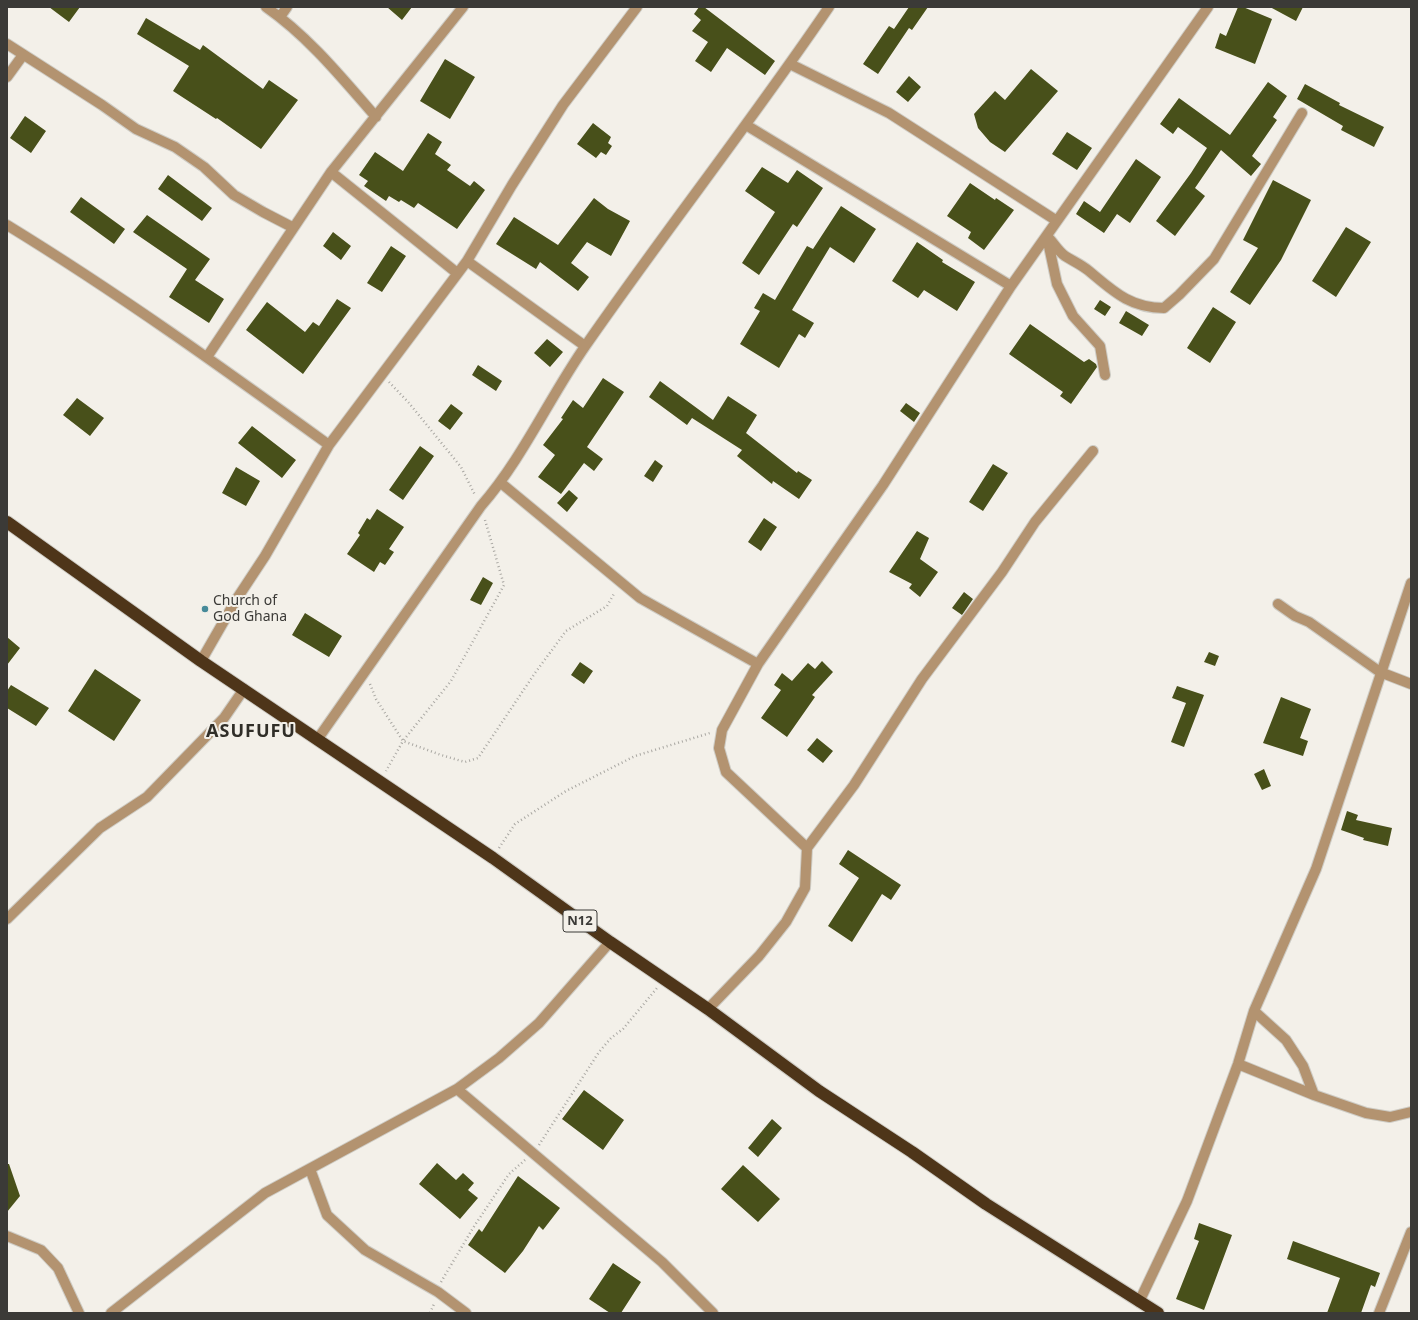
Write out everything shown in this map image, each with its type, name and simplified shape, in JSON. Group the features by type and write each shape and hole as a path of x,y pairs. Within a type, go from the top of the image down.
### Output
{"highway":[{"name":"N12","path":"7,522 201,661 244,689 379,783 493,858 610,942 665,978 819,1091 912,1152 986,1204 1158,1313"}],"street":[{"path":"266,7 280,16 330,64 376,117"},
{"path":"280,16 287,7"},
{"path":"207,357 292,227 331,172 463,7"},
{"path":"201,661 236,600 265,556 329,445 467,261 512,185 560,111 637,7"},
{"path":"317,740 480,506 501,483 585,346 790,64 829,7"},
{"path":"807,848 726,772 719,748 722,730 758,664 883,485 1011,286 1208,7"},
{"path":"7,44 102,105 136,129 175,147 204,167 234,195 292,227"},
{"path":"7,77 23,55"},
{"path":"790,64 889,113 1057,221"},
{"path":"1047,236 1064,255 1087,270 1126,300 1149,308 1164,308 1180,295 1214,259 1302,113"},
{"path":"746,125 1011,286"},
{"path":"331,172 457,273"},
{"path":"7,225 75,267 207,357 329,445"},
{"path":"1047,236 1057,284 1073,316 1100,346 1105,375"},
{"path":"467,261 585,346"},
{"path":"708,1009 759,956 786,922 805,888 807,848 854,785 922,679 1002,572 1036,522 1093,451"},
{"path":"501,483 640,598 758,664"},
{"path":"1139,1302 1187,1201 1238,1064 1254,1011 1316,869 1380,672 1411,583"},
{"path":"1278,604 1295,616 1309,622 1380,672 1411,684"},
{"path":"7,919 100,828 147,797 224,718 244,689"},
{"path":"111,1313 264,1193 457,1089 499,1058 539,1023 610,942"},
{"path":"1254,1011 1286,1040 1303,1066 1314,1095"},
{"path":"1238,1064 1314,1095 1366,1112 1390,1117 1411,1112"},
{"path":"457,1089 662,1262 714,1313"},
{"path":"310,1169 327,1215 364,1250 438,1292 466,1313"},
{"path":"1379,1313 1411,1232"},
{"path":"7,1236 41,1250 58,1268 79,1313"}],"path":[{"path":"379,783 403,741 451,681 504,585 480,506 461,467 409,403 382,375"},
{"path":"365,673 376,699 403,741 441,756 465,762 478,758 535,673 566,631 607,606 616,590"},
{"path":"493,858 515,824 566,791 634,756 722,730"},
{"path":"430,1313 442,1278 509,1174 534,1153 599,1052 611,1038 623,1029 665,978"}],"building":[{"path":"49,7 80,7 69,22"},
{"path":"387,7 412,7 402,20"},
{"path":"699,7 704,7 775,61 765,75 727,48 711,72 695,61 708,42 692,31 701,20 694,14"},
{"path":"909,7 928,7 912,30 909,28 878,74 863,64 889,26 894,29"},
{"path":"1238,7 1243,7 1272,19 1255,64 1215,48 1220,33 1226,36"},
{"path":"1270,7 1303,7 1296,21"},
{"path":"146,18 200,50 203,45 263,89 269,80 298,100 261,149 217,118 216,119 173,91 189,66 137,34"},
{"path":"445,59 475,77 450,119 420,101"},
{"path":"1031,69 1058,91 1005,152 990,142 978,128 974,114 995,91 1005,100"},
{"path":"909,76 921,87 908,102 896,92"},
{"path":"1268,82 1287,96 1273,117 1277,120 1252,156 1261,164 1251,176 1221,150 1195,188 1205,196 1175,236 1156,221 1191,173 1207,148 1178,127 1173,134 1160,124 1179,98 1230,135"},
{"path":"1305,84 1340,103 1339,105 1384,127 1374,147 1341,130 1343,126 1297,99"},
{"path":"25,116 46,131 31,153 10,138"},
{"path":"593,123 611,137 608,143 612,146 606,155 601,152 596,158 577,144"},
{"path":"1067,132 1092,148 1077,170 1052,154"},
{"path":"428,133 442,142 435,154 451,165 447,170 470,186 474,181 485,190 457,229 418,203 414,208 401,200 399,202 389,196 386,201 364,186 368,181 359,175 375,152 403,171"},
{"path":"1136,159 1161,177 1130,223 1117,214 1104,233 1076,214 1084,201 1100,212"},
{"path":"762,167 788,183 797,170 823,188 797,227 793,224 759,275 742,263 775,212 745,191"},
{"path":"168,175 212,208 202,221 158,189"},
{"path":"1273,180 1311,200 1281,260 1250,305 1230,292 1258,248 1243,240"},
{"path":"970,183 995,200 996,198 1014,210 984,250 968,238 971,232 947,216"},
{"path":"81,197 125,229 114,244 70,212"},
{"path":"594,198 608,209 630,221 611,256 587,242 571,263 589,277 578,291 540,262 536,269 496,244 514,217 558,245"},
{"path":"841,206 876,229 854,263 830,247 792,310 814,323 805,338 799,334 779,368 740,344 760,311 754,308 763,293 775,300 807,246 813,249"},
{"path":"147,215 210,259 195,280 224,299 209,323 169,297 187,269 133,232"},
{"path":"1346,227 1371,242 1336,297 1312,281"},
{"path":"333,232 351,246 341,260 323,246"},
{"path":"917,242 943,260 942,262 975,282 957,311 924,290 918,298 892,281"},
{"path":"391,246 406,256 382,292 367,283"},
{"path":"337,299 351,308 303,374 246,330 267,302 305,332 313,322 319,326"},
{"path":"1100,300 1111,307 1105,316 1094,309"},
{"path":"1213,307 1236,322 1210,363 1187,348"},
{"path":"1126,311 1149,325 1142,336 1119,323"},
{"path":"1030,324 1084,362 1089,359 1096,364 1097,367 1071,404 1060,396 1063,392 1009,354"},
{"path":"547,339 563,352 550,367 534,353"},
{"path":"478,365 502,381 496,391 472,375"},
{"path":"603,378 624,392 587,447 603,459 594,471 584,463 561,494 538,477 555,455 543,445 563,419 561,418 573,400 583,408"},
{"path":"660,381 713,420 728,396 757,415 746,433 797,473 798,471 812,480 799,499 773,481 772,484 737,456 742,450 692,418 687,425 649,397"},
{"path":"77,398 104,418 90,436 63,415"},
{"path":"906,403 920,413 914,422 900,411"},
{"path":"451,404 463,413 450,430 438,421"},
{"path":"252,426 296,460 282,478 238,443"},
{"path":"420,446 434,456 403,500 389,490"},
{"path":"655,460 663,466 653,482 644,476"},
{"path":"993,464 1008,473 983,511 969,502"},
{"path":"236,467 260,481 246,506 222,493"},
{"path":"569,490 578,498 567,512 557,503"},
{"path":"377,509 404,527 389,549 394,552 385,565 380,562 374,572 347,554 360,535 358,533 367,518 370,520"},
{"path":"764,518 777,527 761,551 748,542"},
{"path":"917,531 929,538 920,559 938,572 920,597 909,588 912,584 889,572"},
{"path":"483,577 493,583 481,605 470,600"},
{"path":"964,592 973,599 962,615 952,608"},
{"path":"305,613 342,636 329,657 292,635"},
{"path":"7,637 20,648 7,665"},
{"path":"1209,652 1219,656 1215,666 1204,662"},
{"path":"822,661 833,672 812,695 815,697 787,737 761,718 781,690 774,685 782,673 792,681 808,663 815,669"},
{"path":"580,662 593,671 584,684 571,675"},
{"path":"95,669 141,700 114,741 68,711"},
{"path":"11,685 49,708 36,726 7,708 7,691"},
{"path":"1177,686 1204,695 1184,747 1171,742 1186,703 1172,698"},
{"path":"1281,697 1311,709 1300,738 1308,741 1303,756 1263,743"},
{"path":"817,738 833,751 823,763 807,750"},
{"path":"1264,769 1271,786 1262,790 1254,774"},
{"path":"1347,811 1358,815 1356,820 1392,828 1388,846 1363,840 1364,838 1341,830"},
{"path":"848,850 901,885 891,900 882,894 852,942 828,926 859,878 839,864"},
{"path":"584,1090 624,1120 603,1150 562,1119"},
{"path":"772,1119 782,1128 758,1157 748,1148"},
{"path":"437,1163 456,1180 463,1173 474,1183 468,1190 478,1198 460,1219 419,1184"},
{"path":"7,1164 9,1164 20,1196 7,1212"},
{"path":"743,1165 780,1199 758,1222 721,1189"},
{"path":"518,1176 560,1208 543,1230 539,1226 523,1251 505,1273 468,1245 479,1229 482,1232"},
{"path":"1199,1223 1232,1235 1204,1310 1176,1299 1199,1241 1194,1239"},
{"path":"1293,1241 1380,1273 1375,1287 1371,1285 1361,1313 1327,1313 1340,1278 1287,1259"},
{"path":"613,1263 641,1282 621,1313 610,1313 589,1299"}],"place":[{"name":"Church of God Ghana","path":"205,609"}],"district":[{"name":"ASUFUFU","path":"251,732"}]}
